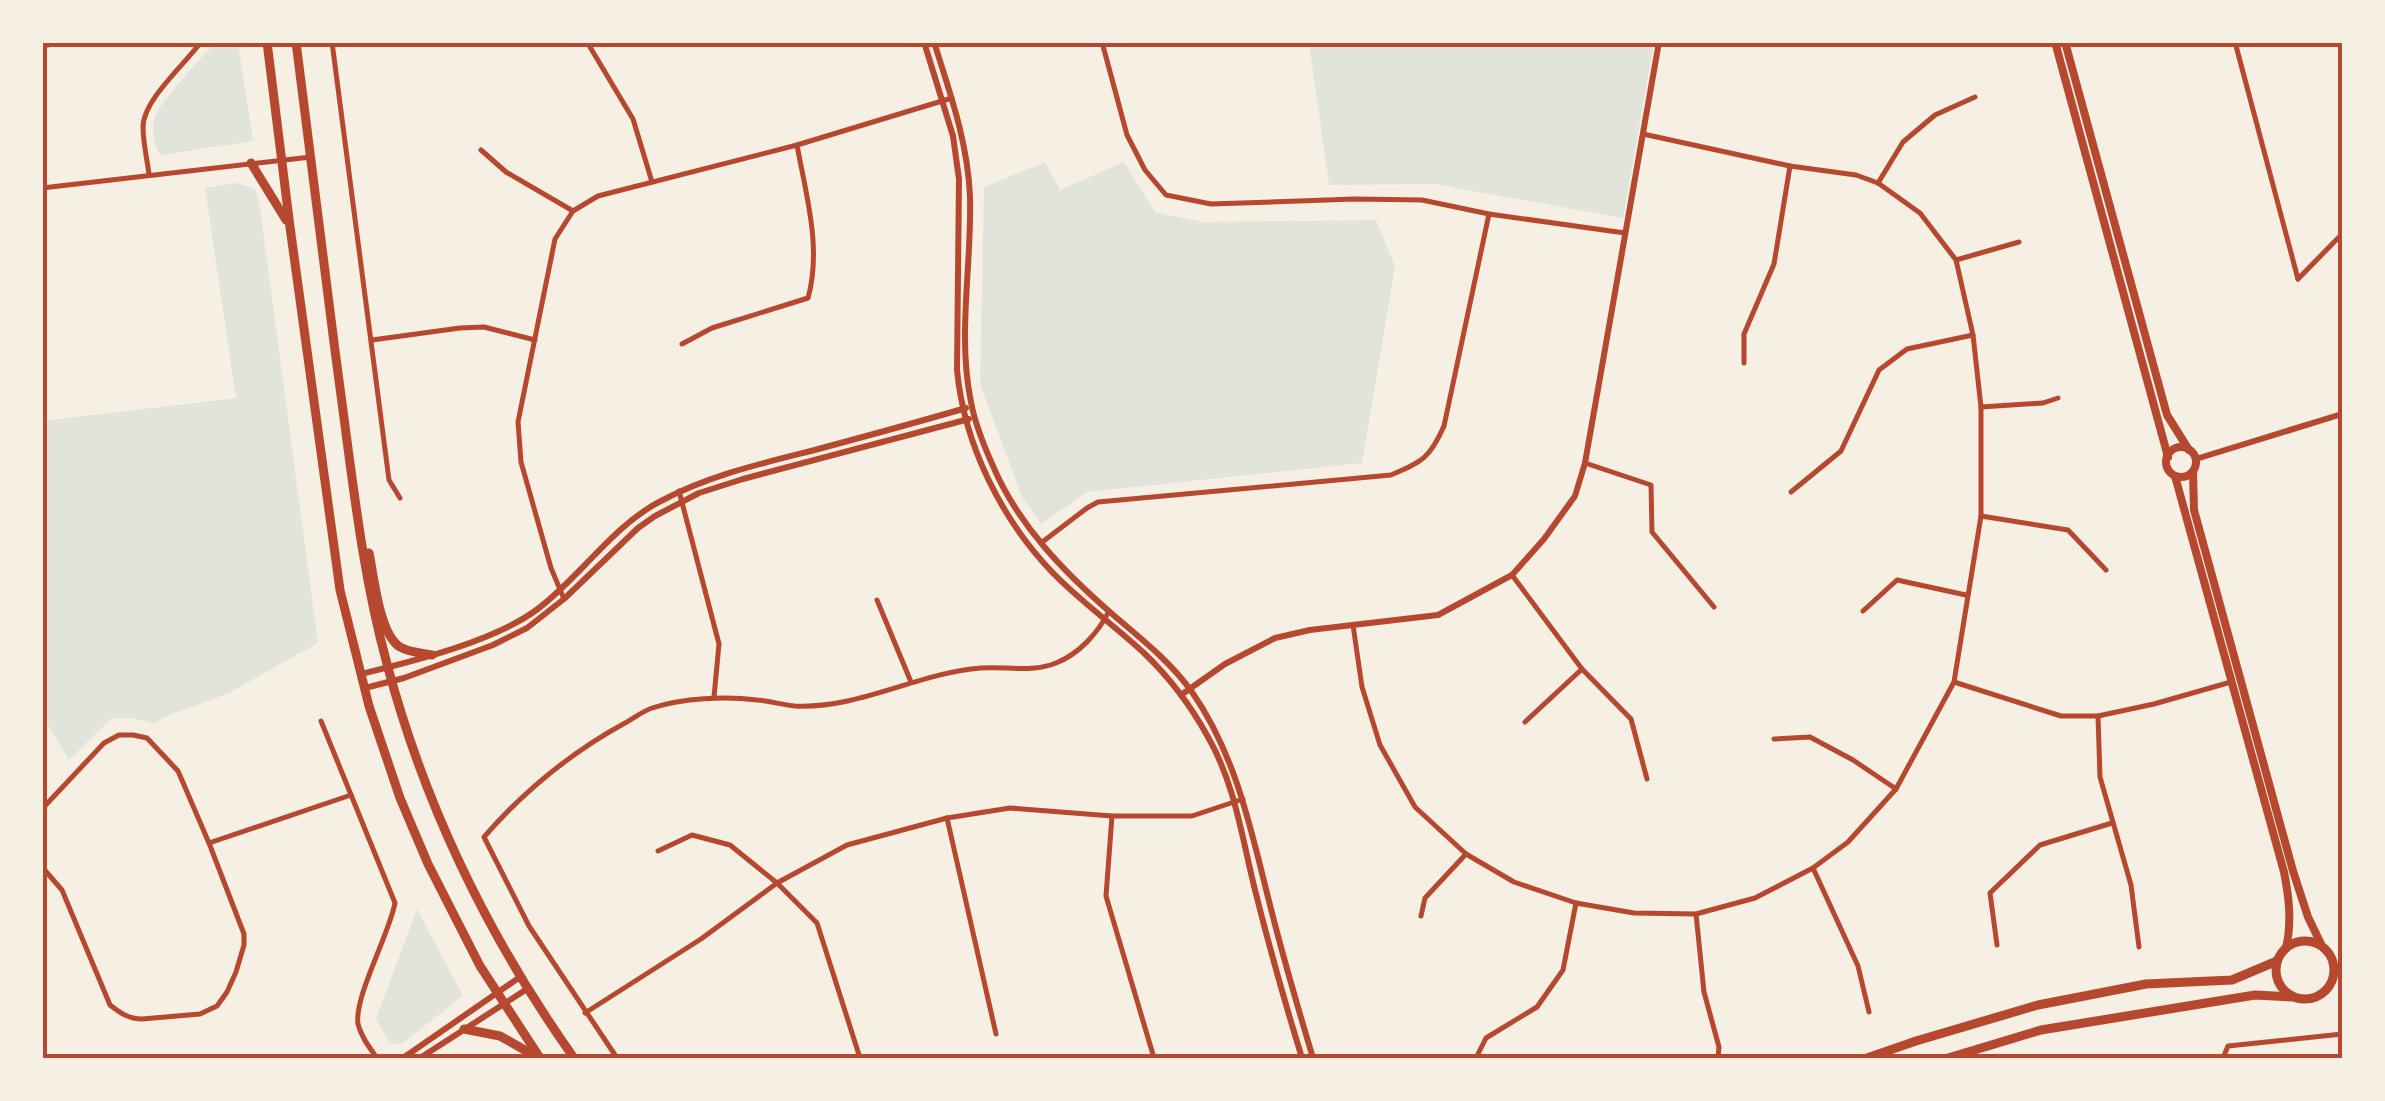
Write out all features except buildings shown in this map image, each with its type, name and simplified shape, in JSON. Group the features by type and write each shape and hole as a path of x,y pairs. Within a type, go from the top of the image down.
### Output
{"main road":[{"path":"267,42 338,574 364,688 400,798 428,864 480,966 540,1058"},
{"path":"296,42 361,543 388,668 416,758 465,877 520,978 574,1058"},
{"path":"2055,42 2168,457 2167,468 2174,476 2308,917 2335,972 2333,981 2320,996"},
{"path":"2065,42 2167,415 2196,459 2194,510 2289,894 2290,920 2277,978 2292,996"},
{"path":"251,163 290,227"},
{"path":"2168,457 2176,448 2189,450"},
{"path":"2174,476 2186,477 2193,472"},
{"path":"361,543 368,550 390,637 402,648 432,655"},
{"path":"2286,948 2304,941 2342,958"},
{"path":"1867,1058 2038,1005 2146,984 2232,980 2278,960"},
{"path":"1948,1058 2041,1030 2098,1020 2254,995 2302,1000 2342,991"},
{"path":"464,1029 500,1036 540,1058"}],"street":[{"path":"149,175 142,124 146,112 201,42"},
{"path":"332,42 390,480 400,498"},
{"path":"587,42 633,119 652,182"},
{"path":"924,42 966,151 970,195 967,407 989,481 1006,512 1051,571 1142,651 1181,695 1211,742 1234,802 1268,942 1302,1058"},
{"path":"934,42 947,99"},
{"path":"1102,42 1127,135 1145,170 1166,194 1212,204 1422,200 1489,214 1626,233"},
{"path":"1181,695 1224,664 1275,638 1310,630 1438,615 1512,575 1544,539 1575,496 1586,464 1659,42"},
{"path":"2235,42 2298,280 2342,234"},
{"path":"1878,183 1903,142 1935,115 1975,97"},
{"path":"564,599 521,462 518,422 555,239 573,211 598,196 797,145 947,99"},
{"path":"1353,625 1362,687 1380,745 1415,807 1466,854 1514,882 1576,903 1634,914 1696,914 1755,898 1813,868 1848,842 1896,790 1954,682 1981,516 1981,407 1973,336 1956,260 1920,213 1878,183 1856,175 1790,166 1643,134"},
{"path":"682,344 712,328 808,298 814,276 812,230 797,145"},
{"path":"480,150 506,172 573,211"},
{"path":"42,188 311,157"},
{"path":"1744,362 1744,334 1774,264 1790,166"},
{"path":"1033,549 1098,502 1391,475 1421,462 1444,426 1489,214"},
{"path":"1956,260 2018,242"},
{"path":"372,340 484,327 535,340"},
{"path":"1791,492 1841,451 1880,370 1907,349 1973,336"},
{"path":"1981,407 2043,403 2058,398"},
{"path":"361,674 432,655 508,627 540,608 624,526 679,491 726,474 967,407"},
{"path":"2196,459 2342,414"},
{"path":"970,418 1008,496 1041,542 1056,561 1156,651 1190,689 1221,740 1243,799 1313,1058"},
{"path":"364,688 511,637 542,618 638,528 699,493 970,418"},
{"path":"1586,464 1651,485 1652,532 1714,607"},
{"path":"679,491 719,644 714,698"},
{"path":"1981,516 2068,530 2106,570"},
{"path":"1512,575 1582,669 1631,719 1647,779"},
{"path":"1863,611 1896,580 1966,595"},
{"path":"877,600 911,682"},
{"path":"617,1058 529,926 484,837 505,813 599,737 651,708 714,698 796,706 854,701 911,682 980,668 1033,669 1053,665 1075,654 1109,611"},
{"path":"1525,722 1582,669"},
{"path":"1954,682 2061,716 2098,716 2237,681"},
{"path":"2098,716 2100,777 2131,885 2139,947"},
{"path":"321,721 395,903 360,1002 360,1030 377,1058"},
{"path":"42,809 104,742 118,736 147,738 178,771 244,934 242,956 217,1006 200,1014 134,1019 110,1005 62,890 42,867"},
{"path":"1774,739 1810,737 1896,790"},
{"path":"209,843 351,795"},
{"path":"585,1012 701,939 777,883 847,845 947,818 1010,808 1112,816 1192,816 1243,799"},
{"path":"1112,816 1106,896 1154,1058"},
{"path":"947,818 996,1034"},
{"path":"1997,945 1990,894 2040,845 2112,823"},
{"path":"658,851 692,835 730,845 777,883 817,923 860,1058"},
{"path":"1422,916 1425,898 1466,854"},
{"path":"1813,868 1858,966 1869,1012"},
{"path":"1476,1058 1486,1038 1536,1007 1563,970 1576,903"},
{"path":"1696,914 1704,992 1719,1047 1718,1058"},
{"path":"402,1058 520,978"},
{"path":"420,1058 527,989"},
{"path":"2223,1058 2228,1046 2342,1034"}],"shaded area":[{"path":"215,43 238,43 253,141 161,155 153,127 158,110"},
{"path":"1309,43 1654,43 1623,218 1434,184 1329,185"},
{"path":"1045,162 1060,190 1124,162 1155,212 1203,222 1376,220 1395,266 1362,463 1087,492 1041,524 1022,497 980,384 984,187"},
{"path":"237,183 255,189 260,208 318,643 229,693 155,724 112,718 69,760 43,717 43,421 236,398 205,188"},
{"path":"417,909 463,996 401,1044 390,1043 376,1019"}]}
